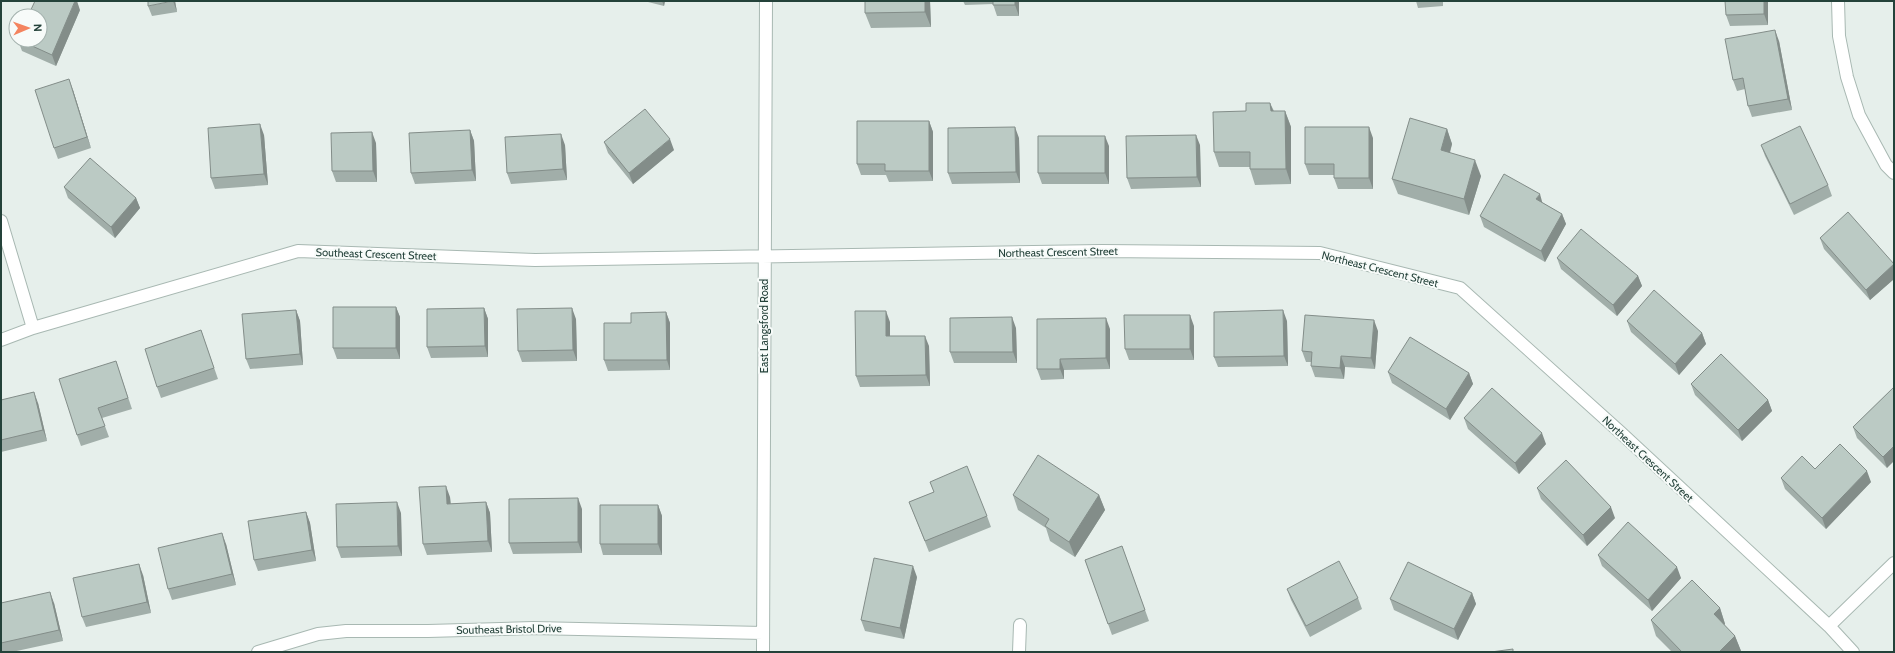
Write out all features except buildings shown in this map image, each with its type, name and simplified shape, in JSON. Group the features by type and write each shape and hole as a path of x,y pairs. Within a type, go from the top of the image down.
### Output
{"street":[{"name":"East Langsford Road","path":"763,652 766,1"},
{"path":"1838,1 1839,36 1847,77 1859,115 1886,165 1894,173"},
{"path":"1,221 33,328"},
{"name":"Southeast Crescent Street","path":"1,340 33,328 298,251 535,260 764,257"},
{"name":"Northeast Crescent Street","path":"764,257 1102,251 1320,253 1460,288 1620,432 1829,626 1853,652"},
{"path":"1829,626 1894,564"},
{"path":"1018,652 1020,625"},
{"name":"Southeast Bristol Drive","path":"258,652 318,634 346,631 428,631 533,628 763,633"}]}
